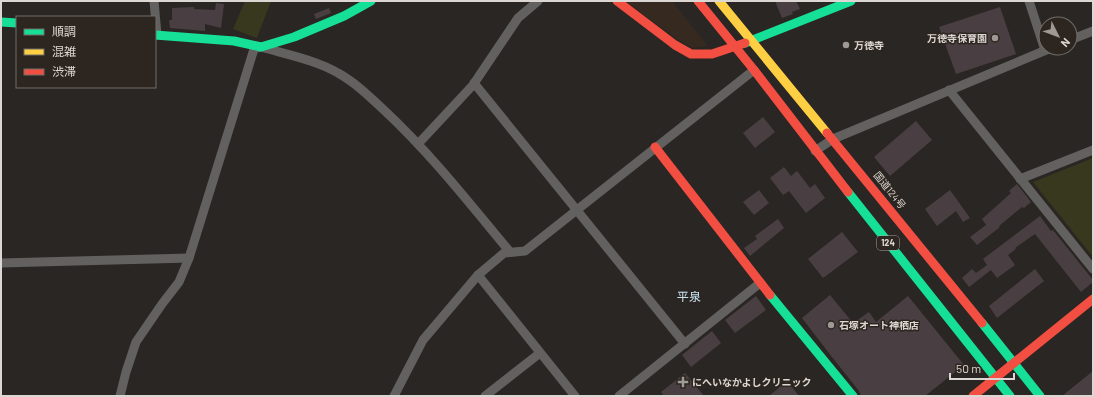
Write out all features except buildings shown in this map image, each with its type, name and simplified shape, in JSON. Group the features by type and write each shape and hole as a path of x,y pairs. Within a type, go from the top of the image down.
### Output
{"main road":[{"path":"156,35 234,41 261,47 294,37 344,16 372,1"},
{"path":"617,1 674,45 691,54 712,54 767,35 851,1"},
{"name":"124","path":"698,1 1010,396"},
{"name":"国道124号","path":"719,1 945,276 1040,396"},
{"path":"1,22 16,23"},
{"path":"655,147 760,283 853,396"},
{"path":"973,396 1093,299"}],"street":[{"path":"154,1 155,16"},
{"path":"418,144 474,83 518,18 538,1"},
{"path":"1029,1 1038,24"},
{"path":"1078,37 1093,31"},
{"path":"120,396 136,342 179,282 189,258 254,49 261,47 323,66 359,86 418,144 510,252"},
{"path":"815,151 833,139 1038,53"},
{"path":"394,396 423,340 478,275 504,252 525,251 754,70"},
{"path":"474,83 685,344"},
{"path":"949,90 1093,269"},
{"path":"1020,179 1093,150"},
{"path":"1,263 189,258"},
{"path":"478,275 575,396"},
{"path":"620,396 760,283"},
{"path":"485,396 540,353"}],"shaded area":[{"path":"625,1 672,1 708,46 693,48 677,39"}],"green space":[{"path":"245,1 271,1 257,38 233,29"},
{"path":"1093,158 1093,257 1033,182"}],"traffic: fast":[{"path":"156,35 234,41 261,47 294,37 344,16 371,1"},
{"path":"745,43 851,1"},
{"path":"1,22 16,23"},
{"path":"848,192 1010,396"},
{"path":"770,295 853,396"},
{"path":"982,323 1040,396"}],"traffic: slow":[{"path":"719,1 827,133"}],"traffic: jam":[{"path":"617,1 675,45 691,54 712,54 745,43"},
{"path":"698,1 754,70 848,192"},
{"path":"827,133 982,323"},
{"path":"655,147 770,295"},
{"path":"973,396 1093,299"}],"place":[{"name":"万徳寺保育園","path":"995,38"},
{"name":"万徳寺","path":"846,45"},
{"name":"石塚オート神栖店","path":"831,325"},
{"name":"にへいなかよしクリニック","path":"683,382"}],"district":[{"name":"平泉","path":"689,297"}]}
